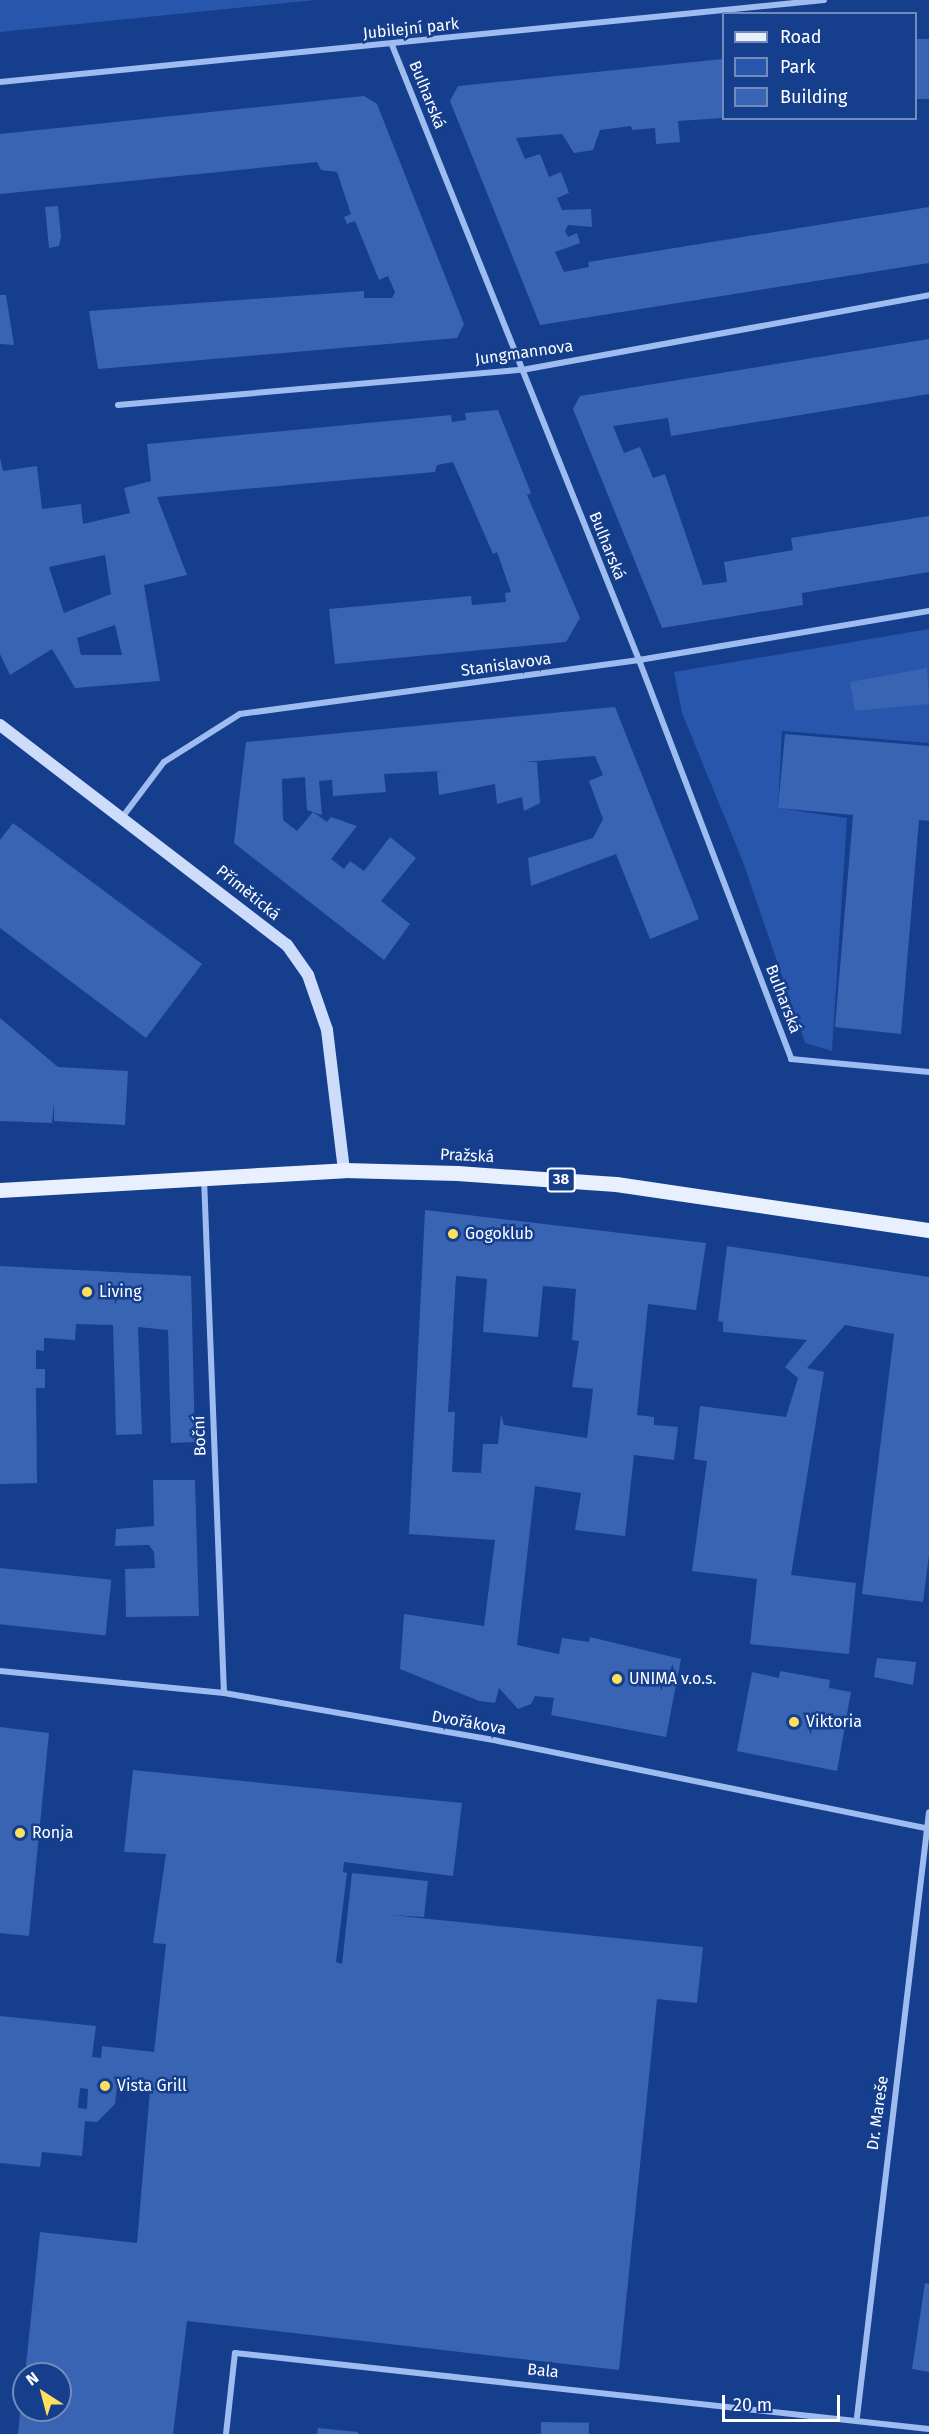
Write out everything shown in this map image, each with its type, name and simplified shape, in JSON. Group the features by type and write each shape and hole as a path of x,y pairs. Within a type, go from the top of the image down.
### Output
{"main road":[{"name":"Přímětická","path":"0,725 124,815 287,945 308,975 327,1030 344,1170"},
{"name":"Pražská","path":"0,1190 344,1170 616,1184 929,1230"}],"street":[{"name":"Jubilejní park","path":"0,82 392,45 824,0"},
{"name":"Bulharská","path":"392,45 639,660 791,1059 929,1072"},
{"name":"Jungmannova","path":"118,405 522,370 929,295"},
{"name":"Stanislavova","path":"124,815 164,762 240,714 639,660 929,611"},
{"name":"Boční","path":"204,1178 224,1693"},
{"name":"Dvořákova","path":"0,1671 224,1693 498,1741 928,1829"},
{"name":"Dr. Mareše","path":"857,2417 929,1812"},
{"name":"Bala","path":"226,2434 235,2353 857,2417 929,2429"}],"green space":[{"path":"0,0 315,0 0,32"},
{"path":"929,629 929,743 782,731 778,808 847,818 832,1051 805,1043 743,862 682,713 674,672"}],"building":[{"path":"917,39 929,39 929,99 917,99"},
{"path":"722,59 722,118 678,121 680,142 656,144 655,128 632,130 631,126 600,130 593,150 574,153 562,134 516,138 525,159 540,154 549,177 561,172 569,193 557,198 562,210 591,209 592,227 568,225 565,231 568,237 577,233 580,243 555,252 564,272 589,267 588,262 929,207 929,263 540,325 450,101 458,86"},
{"path":"364,96 377,104 464,324 457,338 98,369 89,311 364,291 364,298 392,298 395,292 388,276 379,280 355,221 347,224 344,217 351,214 337,172 321,170 317,162 0,194 0,134"},
{"path":"58,206 61,236 59,246 49,248 45,207"},
{"path":"0,295 6,295 14,345 0,344"},
{"path":"929,339 929,394 671,436 668,418 613,426 624,453 640,447 653,478 665,474 703,585 727,582 724,562 793,550 791,538 929,516 929,572 802,593 803,605 662,628 573,409 580,396"},
{"path":"498,410 531,493 527,495 580,618 566,642 335,664 329,609 471,596 472,605 506,602 505,593 511,592 497,552 493,554 453,462 437,465 435,472 157,497 187,575 144,585 160,681 75,688 52,649 10,675 0,654 0,458 3,471 37,466 42,509 81,504 83,524 130,513 124,488 151,481 147,444 451,415 452,422 466,420 465,413","holes":["105,555 111,594 64,613 49,567","115,625 122,655 81,655 77,638"]},
{"path":"927,668 929,704 855,711 850,682"},
{"path":"615,707 699,919 650,939 616,854 531,886 528,858 593,838 603,819 589,781 603,775 595,756 524,762 537,762 540,803 524,811 522,797 497,804 495,784 439,795 437,772 443,771 384,774 386,792 333,796 332,780 319,781 322,815 313,812 327,822 331,817 357,826 331,859 344,869 350,861 364,871 390,837 416,858 381,901 410,924 384,960 234,843 246,742","holes":["305,777 307,810 313,812 297,831 283,820 282,779"]},
{"path":"785,734 929,746 929,821 919,820 901,1034 835,1027 853,815 778,808"},
{"path":"13,823 202,964 146,1038 0,928 0,840"},
{"path":"0,1018 58,1067 128,1071 125,1125 54,1121 54,1103 52,1123 0,1121"},
{"path":"425,1210 706,1243 696,1310 648,1304 637,1415 654,1417 654,1425 678,1427 674,1460 634,1455 625,1536 575,1530 581,1493 535,1486 517,1645 559,1654 562,1638 589,1642 590,1637 681,1659 666,1737 551,1715 554,1698 535,1696 531,1704 518,1709 499,1688 495,1703 479,1701 400,1669 404,1614 484,1626 495,1540 409,1534","holes":["456,1276 487,1279 483,1332 538,1337 543,1286 576,1289 572,1340 579,1341 572,1387 593,1389 587,1438 504,1425 501,1414 498,1444 483,1444 481,1473 452,1472 455,1412 448,1412"]},
{"path":"727,1246 929,1277 929,1555 923,1602 862,1594 894,1334 845,1325 807,1368 824,1372 791,1575 856,1583 849,1654 750,1644 757,1579 692,1571 707,1461 694,1459 700,1406 786,1417 798,1378 785,1367 807,1340 723,1332 723,1322 718,1321"},
{"path":"0,1266 191,1276 195,1442 171,1443 168,1330 138,1327 142,1434 116,1435 113,1325 76,1324 75,1340 44,1338 44,1351 36,1350 36,1369 45,1369 45,1388 36,1388 37,1483 0,1484"},
{"path":"153,1480 195,1480 199,1616 126,1617 125,1569 155,1568 154,1552 149,1545 115,1546 116,1529 154,1526"},
{"path":"0,1568 111,1580 106,1635 0,1624"},
{"path":"877,1658 916,1662 913,1685 874,1677"},
{"name":"Viktoria","path":"780,1671 830,1680 829,1688 851,1692 837,1771 737,1751 752,1672 779,1678"},
{"name":"Ronja","path":"0,1727 49,1733 29,1936 0,1933"},
{"path":"133,1770 462,1803 453,1876 344,1862 343,1872 347,1873 336,1962 342,1964 352,1873 428,1881 424,1917 391,1915 703,1947 697,2003 657,1999 619,2370 187,2321 173,2434 18,2434 19,2422 72,2422 72,2362 26,2362 40,2232 137,2243 150,2090 117,2087 115,2104 97,2122 85,2121 82,2156 42,2152 40,2167 0,2163 0,2016 96,2026 92,2057 101,2058 102,2046 154,2052 166,1944 153,1943 166,1854 124,1852","holes":["80,2088 88,2089 87,2109 78,2108"]},
{"path":"925,2283 929,2284 929,2372 912,2369"},
{"path":"541,2422 589,2423 589,2434 541,2434"},
{"path":"318,2428 358,2432 358,2434 317,2434"}],"place":[{"name":"Gogoklub","path":"453,1234"},
{"name":"Living","path":"87,1292"},
{"name":"UNIMA v.o.s.","path":"617,1679"},
{"name":"Viktoria","path":"794,1722"},
{"name":"Ronja","path":"20,1833"},
{"name":"Vista Grill","path":"105,2086"}]}
